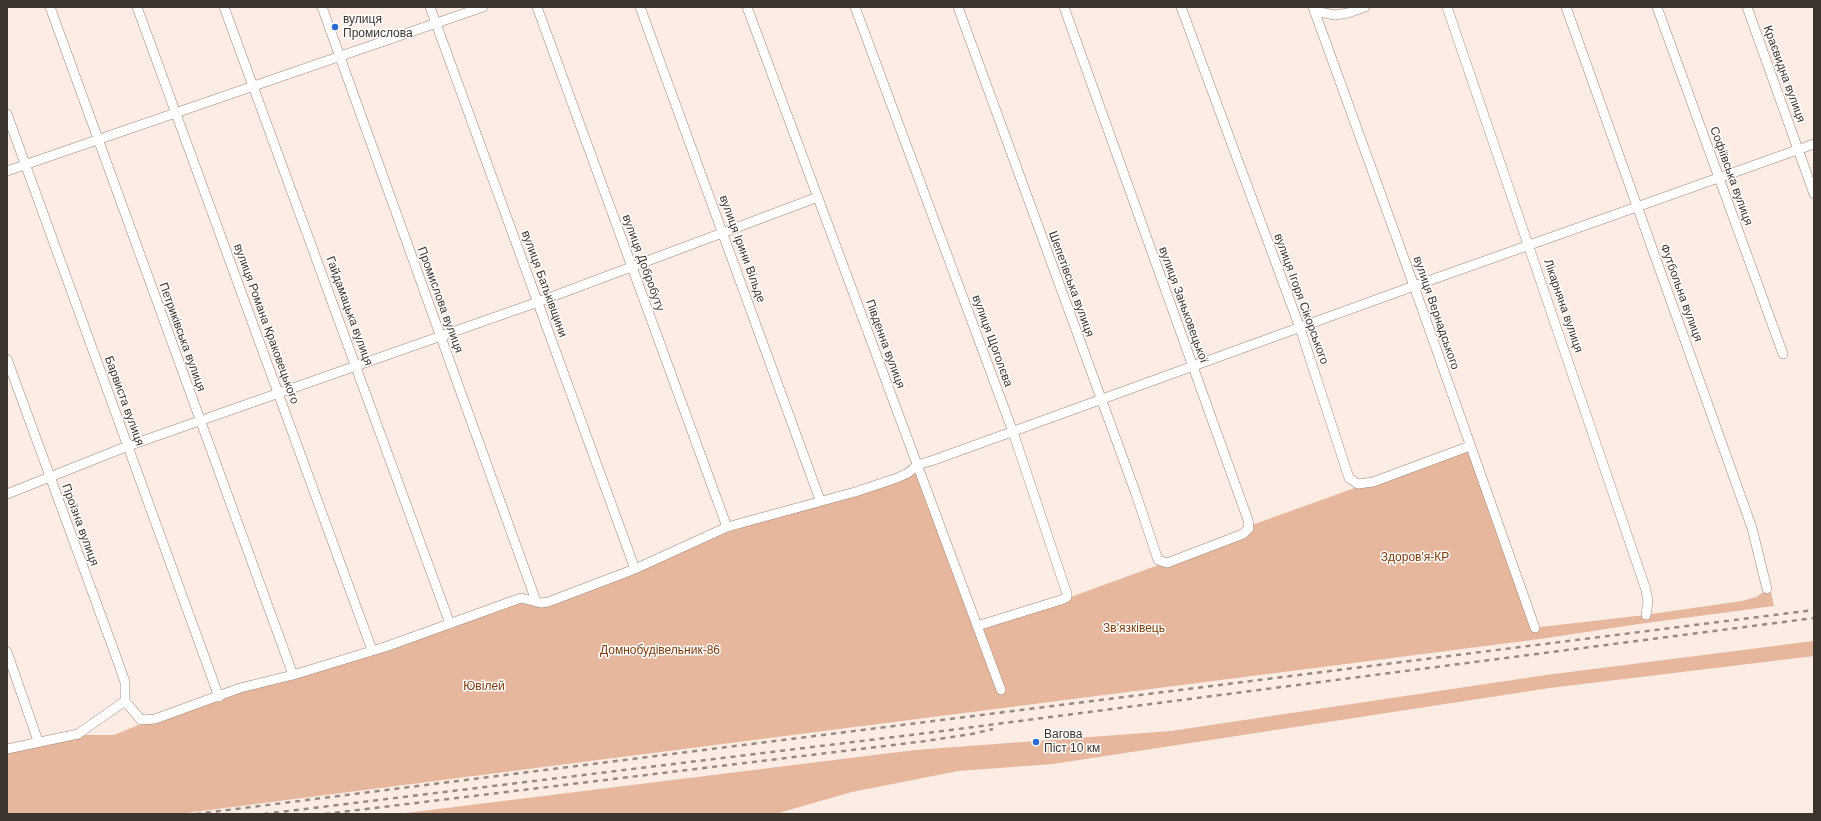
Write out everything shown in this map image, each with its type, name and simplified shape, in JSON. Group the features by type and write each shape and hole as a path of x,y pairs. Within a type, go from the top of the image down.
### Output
{"street":[{"name":"Петриківська вулиця","path":"50,7 293,675"},
{"name":"вулиця Романа Краковецького","path":"137,7 372,650"},
{"name":"Гайдамацька вулиця","path":"224,7 450,624"},
{"name":"Промислова вулиця","path":"322,7 536,601"},
{"name":"вулиця Батьківщини","path":"430,7 635,569"},
{"path":"7,171 339,55 483,7"},
{"name":"вулиця Добробуту","path":"537,7 727,527"},
{"name":"вулиця Ірини Вільде","path":"640,7 820,500"},
{"name":"Південна вулиця","path":"747,7 1001,690"},
{"name":"вулиця Щоголєва","path":"855,7 1013,432 1067,594 1067,598 977,626"},
{"name":"Шепетівська вулиця","path":"958,7 1158,560 1167,563"},
{"name":"вулиця Заньковецької","path":"1064,7 1248,520 1248,528 1242,534 1167,563"},
{"name":"вулиця Ігоря Сікорського","path":"1182,7 1300,328 1351,481 1358,484 1373,482 1470,446"},
{"path":"1313,9 1335,15 1348,13 1365,7"},
{"name":"Лікарняна вулиця","path":"1447,7 1530,246 1646,590 1648,602 1646,615"},
{"name":"Футбольна вулиця","path":"1566,7 1752,528 1767,589"},
{"name":"Софіївська вулиця","path":"1657,7 1783,354"},
{"name":"Краєвидна вулиця","path":"1747,7 1814,194"},
{"name":"вулиця Вернадського","path":"1313,9 1414,286 1535,628"},
{"name":"Барвиста вулиця","path":"7,114 219,697"},
{"path":"7,749 38,741 78,734 125,700 141,720 154,719 219,697 240,688 293,675 372,650 521,598 548,602 635,569 727,527 820,500 855,492 897,478 908,473 917,465 1193,368 1414,286 1814,144"},
{"path":"7,494 128,446 538,302 818,197"},
{"name":"Проїзна вулиця","path":"7,359 125,682 125,700"},
{"path":"7,652 38,741"}],"green space":[{"path":"1468,447 1532,628 1645,615 1742,601 1756,597 1770,588 1774,606 1540,639 178,814 7,814 7,750 80,735 114,735 146,722 522,598 530,600 535,607 636,573 728,532 916,474 956,581 978,626 1065,599 1244,534 1252,525"},
{"path":"1814,641 1814,656 1550,688 1053,764 958,771 852,792 775,814 398,814 915,750 1171,731 1546,675"}],"railway":[{"path":"196,814 1814,610"},
{"path":"264,814 927,733 1814,618"},
{"path":"325,814 926,741 972,734 993,729"}],"place":[{"name":"вулиця Промислова","path":"335,27"},
{"name":"Вагова Піст 10 км","path":"1036,742"}],"park label":[{"name":"Здоров'я-КР","path":"1415,558"},
{"name":"Зв'язківець","path":"1134,629"},
{"name":"Домнобудівельник-86","path":"660,651"},
{"name":"Ювілей","path":"484,687"}]}
